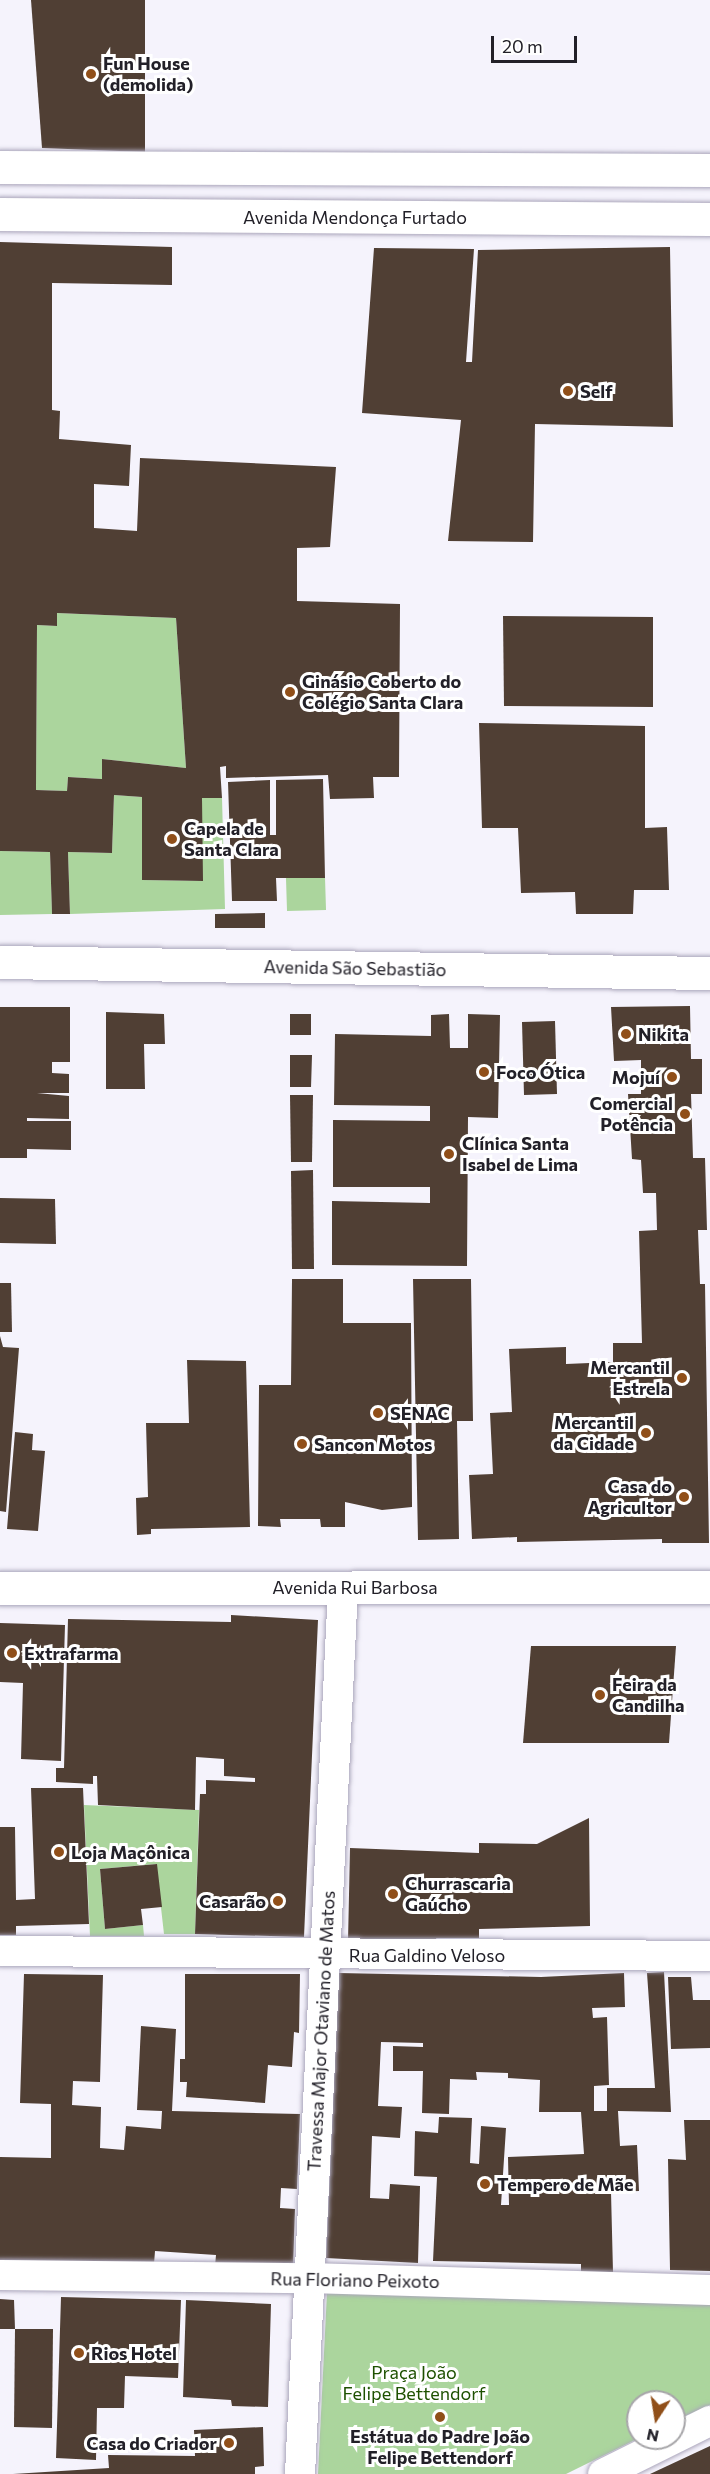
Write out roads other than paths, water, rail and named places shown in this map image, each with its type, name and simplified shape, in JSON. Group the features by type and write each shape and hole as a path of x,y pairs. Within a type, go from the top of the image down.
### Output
{"main road":[{"path":"0,167 710,170"},
{"name":"Avenida Mendonça Furtado","path":"0,214 710,219"},
{"name":"Avenida São Sebastião","path":"0,962 710,973"},
{"name":"Avenida Rui Barbosa","path":"0,1588 710,1587"}],"street":[{"name":"Travessa Major Otaviano de Matos","path":"300,2474 343,1587"},
{"name":"Rua Galdino Veloso","path":"0,1951 710,1956"},
{"name":"Rua Floriano Peixoto","path":"0,2275 309,2278 710,2290"},
{"path":"603,2474 710,2421"}],"place":[{"name":"Fun House (demolida)","path":"91,74"},
{"name":"Self","path":"568,391"},
{"name":"Ginásio Coberto do Colégio Santa Clara","path":"290,692"},
{"name":"Capela de Santa Clara","path":"172,839"},
{"name":"Nikita","path":"626,1034"},
{"name":"Foco Ótica","path":"484,1072"},
{"name":"Mojuí","path":"672,1077"},
{"name":"Comercial Potência","path":"685,1114"},
{"name":"Clínica Santa Isabel de Lima","path":"449,1154"},
{"name":"Mercantil Estrela","path":"682,1378"},
{"name":"SENAC","path":"378,1413"},
{"name":"Mercantil da Cidade","path":"646,1433"},
{"name":"Sancon Motos","path":"302,1444"},
{"name":"Casa do Agricultor","path":"684,1497"},
{"name":"Extrafarma","path":"12,1653"},
{"name":"Feira da Candilha","path":"600,1695"},
{"name":"Loja Maçônica","path":"59,1852"},
{"name":"Churrascaria Gaúcho","path":"393,1894"},
{"name":"Casarão","path":"278,1901"},
{"name":"Tempero de Mãe","path":"485,2184"},
{"name":"Rios Hotel","path":"79,2353"},
{"name":"Estátua do Padre João Felipe Bettendorf","path":"440,2417"},
{"name":"Casa do Criador","path":"229,2443"}],"park label":[{"name":"Praça João Felipe Bettendorf","path":"414,2383"}]}
